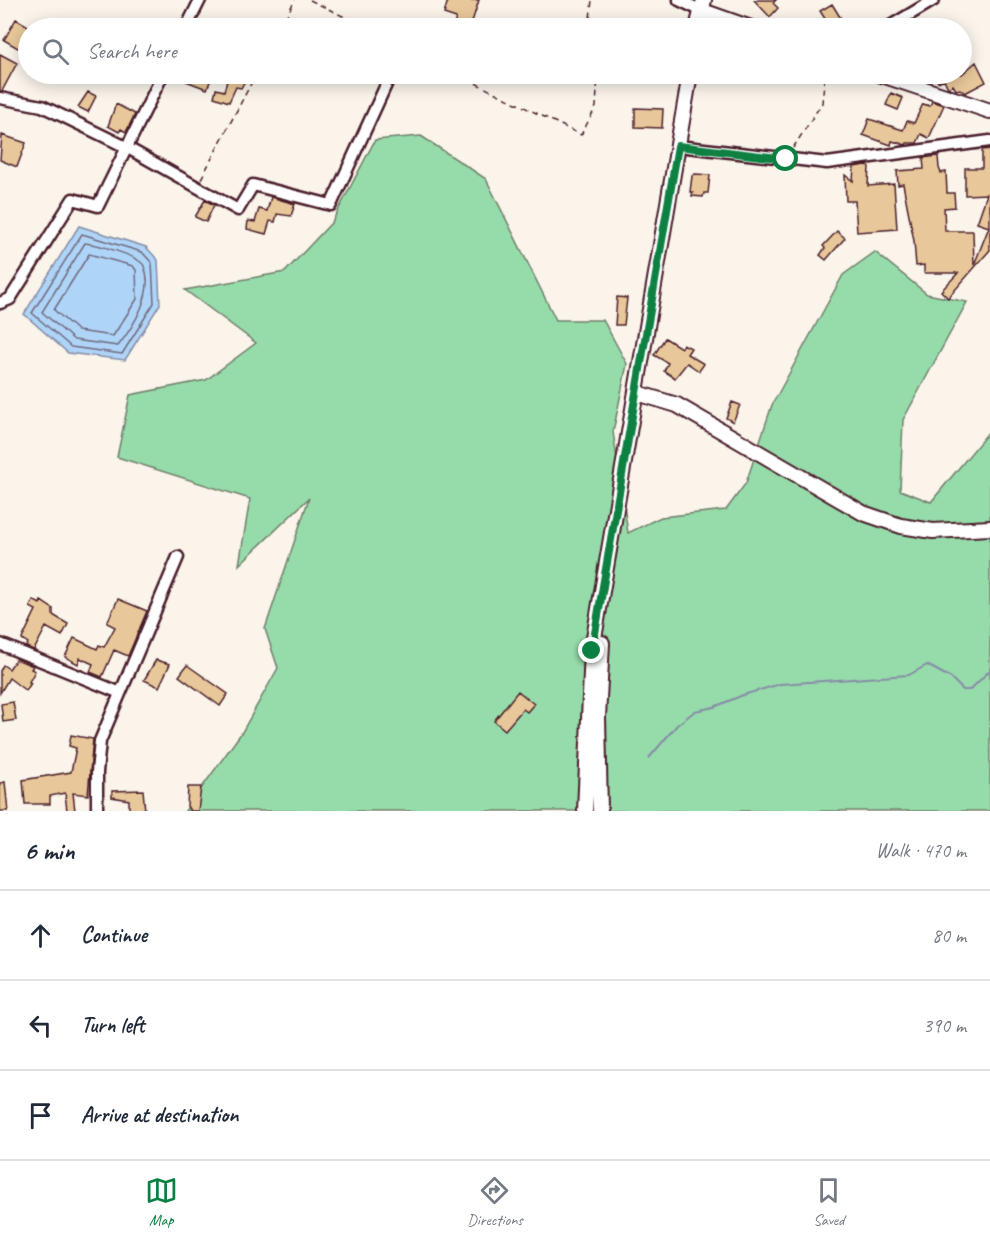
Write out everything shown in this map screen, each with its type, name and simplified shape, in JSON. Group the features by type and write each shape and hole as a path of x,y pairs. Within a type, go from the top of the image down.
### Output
{"street":[{"path":"191,18 200,0"},
{"path":"679,0 702,5 730,18"},
{"path":"904,18 934,0"},
{"path":"0,303 10,299 73,199 98,206 158,84"},
{"path":"0,98 42,106 126,147 238,210 254,184 331,204 386,84"},
{"path":"585,811 590,679 604,578 688,84"},
{"path":"909,84 990,111"},
{"path":"678,146 827,163 990,141"},
{"path":"637,393 677,405 863,513 902,526 933,531 990,528"},
{"path":"97,811 96,772 100,741 118,692 178,557"},
{"path":"600,811 598,717 604,578"},
{"path":"0,644 118,692"}],"path":[{"path":"285,18 295,0"},
{"path":"310,0 347,18"},
{"path":"591,18 592,0"},
{"path":"196,188 251,84"},
{"path":"477,84 582,135 596,107 597,84"},
{"path":"786,159 822,103 824,84"}],"green space":[{"path":"421,136 486,179 556,320 603,320 627,364 613,432 628,533 661,517 726,510 746,483 772,405 843,275 875,252 927,294 967,302 903,420 900,490 931,502 990,430 990,811 185,811 242,732 278,668 265,629 309,498 239,565 250,499 117,457 130,395 206,380 256,343 185,290 285,272 332,222 375,140"}],"water":[{"path":"79,226 146,247 158,260 160,304 125,360 68,353 24,314"}],"building":[{"path":"448,0 479,0 473,18 456,18 444,14"},
{"path":"754,0 776,0 773,3 778,8 770,17"},
{"path":"832,4 840,18 825,18 820,11"},
{"path":"16,19 18,20 18,48 4,40"},
{"path":"0,54 17,63 2,91 0,91"},
{"path":"976,62 986,82 965,93 960,89 956,90 953,85 948,88 946,84 972,84 972,65"},
{"path":"194,84 209,84 207,89"},
{"path":"226,84 243,84 241,88 236,87 229,102 214,97 216,89 224,91"},
{"path":"88,92 96,96 88,112 78,107"},
{"path":"891,93 903,98 898,110 886,105"},
{"path":"932,101 944,105 929,138 921,134 917,143 906,145 892,141 891,145 863,135 869,119 903,130 907,121 914,123 923,104 930,106"},
{"path":"116,104 135,114 126,132 121,129 119,132 108,126"},
{"path":"635,108 663,109 662,128 635,127"},
{"path":"2,135 26,143 17,167 0,160"},
{"path":"990,149 990,250 948,298 941,291 958,273 924,273 924,265 916,266 914,241 903,184 898,185 897,171 924,169 923,158 938,156 941,173 946,172 947,193 954,193 955,207 944,208 945,231 973,231 974,265 989,227 977,223 987,194 965,195 965,168 982,168 982,150"},
{"path":"869,166 868,186 894,184 897,229 857,232 855,201 846,201 845,175 853,181 854,167"},
{"path":"695,174 710,175 708,193 704,193 703,197 692,196 693,192 690,192 692,176"},
{"path":"271,197 295,204 291,216 277,214 275,222 270,221 266,234 247,229 248,221 255,222 259,209 267,211"},
{"path":"205,200 214,205 206,222 195,217"},
{"path":"837,231 845,238 826,260 820,255 825,248 823,246"},
{"path":"617,297 627,298 624,325 615,325"},
{"path":"665,338 681,348 683,344 691,348 687,354 704,364 699,371 687,363 675,378 664,371 668,363 654,355"},
{"path":"732,402 740,405 733,422 726,418"},
{"path":"118,599 147,611 128,656 114,650 102,677 90,672 93,664 80,658 78,664 65,657 74,638 97,649 99,645 104,647 115,627 107,623"},
{"path":"33,600 40,604 41,601 53,609 53,615 68,624 62,636 46,627 34,650 26,647 28,643 22,639 36,610 30,607"},
{"path":"16,659 33,666 31,669 35,671 29,682 31,683 26,691 9,678 0,693 0,671 3,665 9,669"},
{"path":"156,660 170,664 159,687 144,680"},
{"path":"187,665 228,694 220,706 179,676"},
{"path":"518,691 534,704 527,712 523,709 505,730 494,721"},
{"path":"13,702 16,720 3,722 1,704"},
{"path":"71,735 93,739 88,795 73,793 75,811 67,811 65,793 50,796 50,804 25,804 23,780 71,772 76,748 69,746"},
{"path":"5,782 8,811 0,811 0,783"},
{"path":"188,787 201,787 198,811 190,811 187,806"},
{"path":"143,790 145,811 129,811 129,800 112,797 112,791"}],"waterway":[{"path":"649,758 677,725 695,711 714,707 780,684 909,675 927,665 951,678 963,690 970,690 990,670"}],"route":[{"path":"592,651 678,146 786,159"}]}
